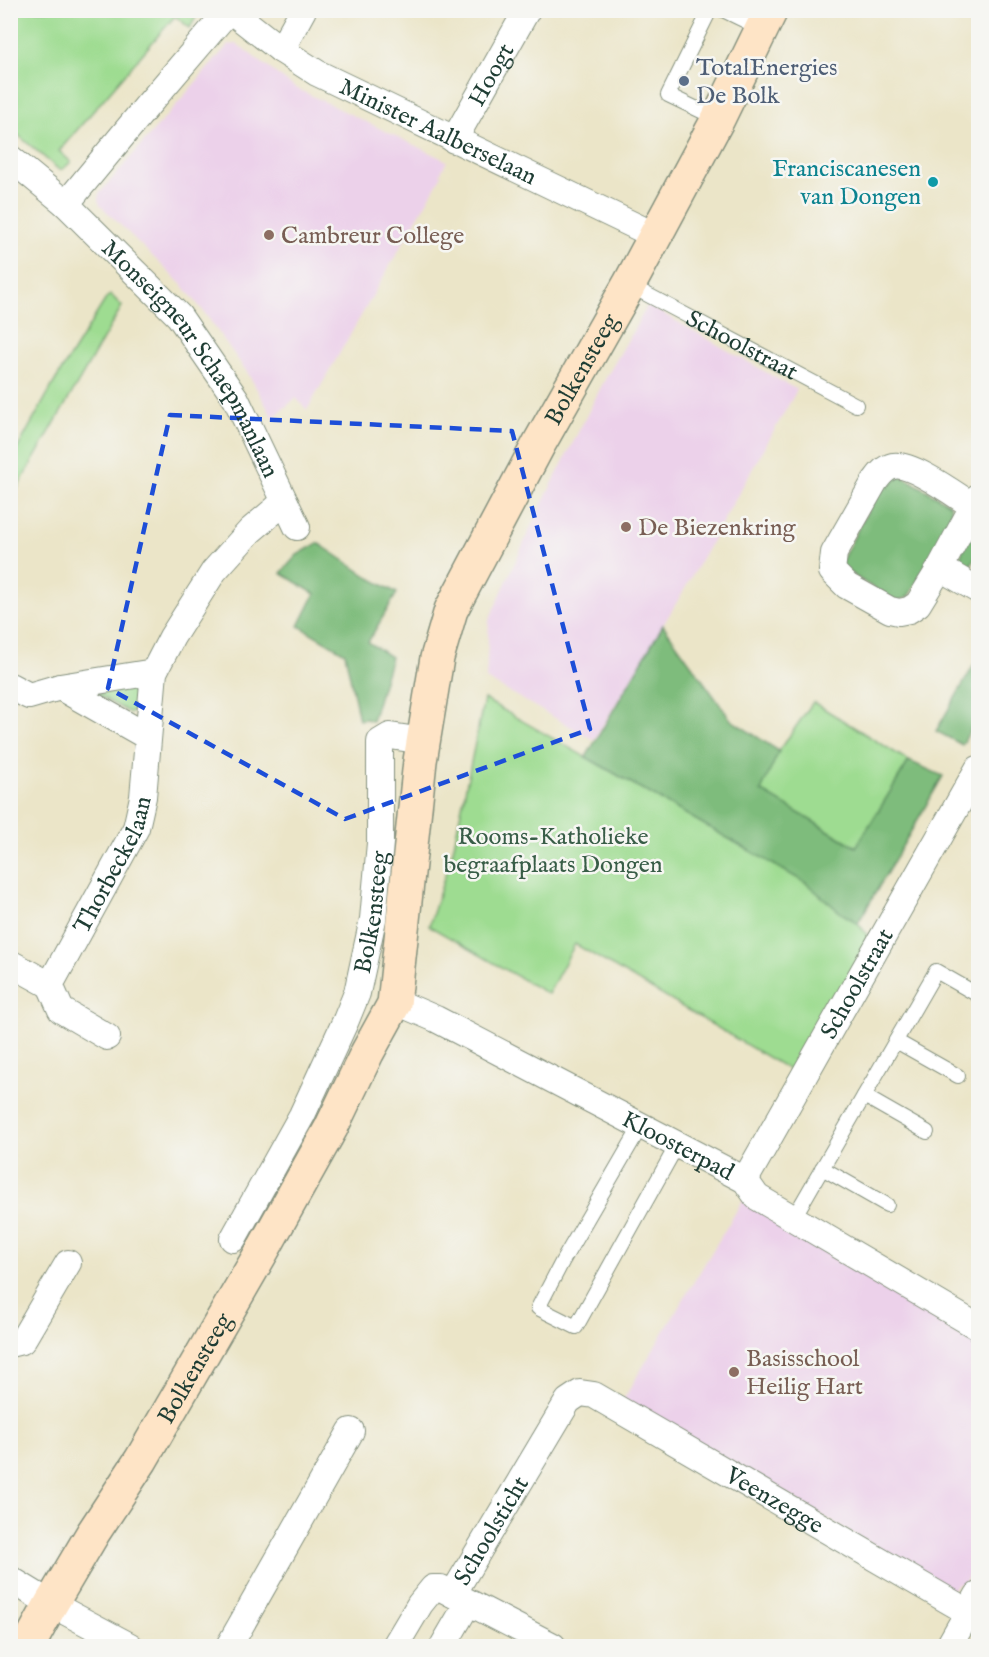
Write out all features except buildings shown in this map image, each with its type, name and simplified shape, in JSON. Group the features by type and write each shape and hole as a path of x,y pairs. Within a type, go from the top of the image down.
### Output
{"street":[{"name":"Minister Aalberselaan","path":"230,10 281,50 316,73 656,236"},
{"path":"66,204 230,10"},
{"path":"281,50 303,10"},
{"name":"Hoogt","path":"454,140 526,10"},
{"name":"Bolkensteeg","path":"233,1239 367,1053 394,1004 420,760 437,658 451,609 540,442 656,236 718,119 766,20"},
{"name":"Monseigneur Schaepmanlaan","path":"10,158 66,204 179,316 236,399 297,526"},
{"path":"894,466 904,467 976,501 918,604 909,610 899,612 890,610 847,586 832,571 834,553 883,471 894,466"},
{"name":"Thorbeckelaan","path":"50,985 136,828 143,797 154,672 172,637 214,571 250,531 284,502"},
{"path":"940,568 978,590"},
{"path":"10,686 29,696 60,687 154,672"},
{"path":"60,687 148,737"},
{"name":"Bolkensteeg","path":"28,1647 93,1533 141,1460 316,1121 346,1020 357,993 373,919 380,843 380,742 390,736 424,741"},
{"name":"Schoolstraat","path":"745,1180 975,782"},
{"path":"10,963 50,985 61,1010 106,1036"},
{"name":"Kloosterpad","path":"394,1004 408,1007 436,1019 745,1180 757,1197 978,1327"},
{"path":"10,1344 22,1341 68,1263"},
{"name":"Schoolsticht","path":"443,1647 461,1598 568,1401 580,1393"},
{"name":"Veenzegge","path":"580,1393 594,1395 973,1603"},
{"path":"229,1647 351,1431"},
{"path":"10,1579 130,1647"},
{"name":"Schoolsticht","path":"395,1647 420,1604 433,1588 441,1588 461,1598"},
{"path":"461,1598 553,1647"},
{"path":"949,1647 973,1603"}],"lane":[{"path":"710,10 668,95 718,119"},
{"path":"723,10 766,20"},
{"name":"Schoolstraat","path":"629,285 856,405"},
{"path":"793,1219 936,971 978,995"},
{"path":"896,1041 958,1076"},
{"path":"864,1095 927,1132"},
{"path":"642,1126 562,1262 538,1308 576,1327 677,1144"},
{"path":"822,1168 886,1205"}],"highlighted area":[{"path":"170,415 512,431 590,729 345,819 108,688"}],"shaded area":[{"name":"Cambreur College","path":"237,44 294,87 447,161 440,174 442,175 307,410 296,398 273,418 249,375 184,287 100,205 98,200 99,194 228,45"},
{"name":"De Biezenkring","path":"648,305 797,390 684,590 594,740 486,679 489,620 536,516 603,383"},
{"path":"743,1200 978,1338 978,1561 964,1583 956,1584 952,1591 623,1400"}],"green space":[{"path":"11,10 196,10 196,17 190,28 175,16 59,151 71,162 63,169 58,169 11,129"},
{"path":"111,295 122,306 11,499 11,460 55,381 107,297"},
{"path":"900,475 950,504 953,519 908,597 896,602 841,568 841,562 880,487"},
{"path":"972,525 978,528 978,556 967,571 960,557"},
{"path":"318,543 397,593 368,642 391,657 372,721 359,720 345,653 299,626 315,594 281,573 297,555"},
{"path":"663,625 731,720 779,751 761,791 856,847 909,761 943,776 858,923 841,913 806,883 586,757"},
{"path":"978,658 978,716 962,745 936,731"},
{"path":"134,688 137,691 139,702 130,713 98,695 98,693"},
{"name":"Rooms-Katholieke begraafplaats Dongen","path":"484,699 806,883 841,913 858,923 874,944 798,1075 575,944 548,994 429,926 453,850"},
{"path":"813,702 909,761 857,847 760,791 779,751"}],"place":[{"name":"TotalEnergies De Bolk","path":"684,81"},
{"name":"Franciscanesen van Dongen","path":"933,182"},
{"name":"Cambreur College","path":"269,235"},
{"name":"De Biezenkring","path":"626,527"},
{"name":"Basisschool Heilig Hart","path":"734,1372"}]}
